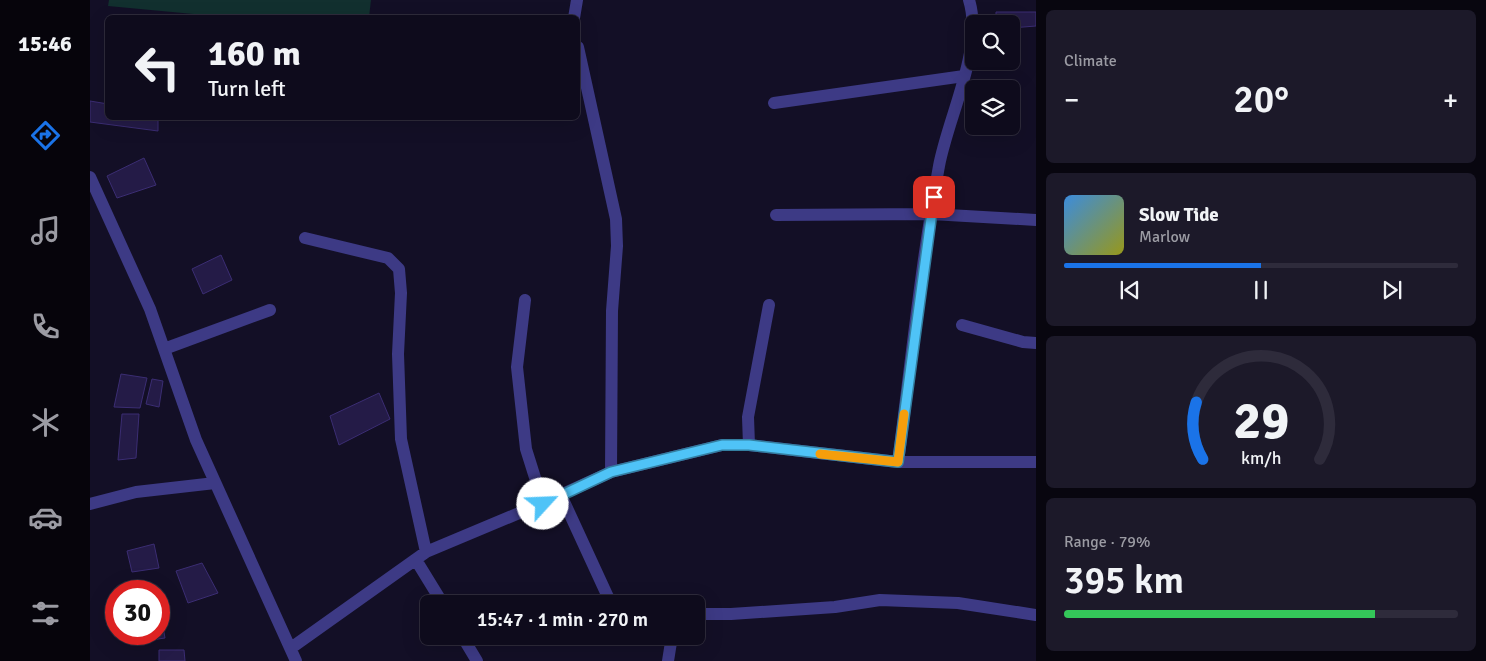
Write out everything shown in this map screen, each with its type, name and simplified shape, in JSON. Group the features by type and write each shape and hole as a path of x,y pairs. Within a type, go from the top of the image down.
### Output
{"street":[{"path":"574,15 577,0"},
{"path":"898,462 931,214 940,163 964,76 974,21 969,0"},
{"path":"580,56 616,219 617,246 612,311 611,472"},
{"path":"774,103 964,76"},
{"path":"90,177 150,309 196,440 296,661"},
{"path":"776,216 931,214 1036,220"},
{"path":"305,238 388,258 399,269 401,293 398,354 401,439 421,556 439,595"},
{"path":"525,300 517,367 526,449 543,504"},
{"path":"749,445 748,417 769,305"},
{"path":"164,349 270,310"},
{"path":"962,325 1023,342 1036,343"},
{"path":"291,648 421,556 543,504 611,472 722,445 749,445 898,462 1036,462"},
{"path":"90,504 136,492 215,483"},
{"path":"561,495 607,595"},
{"path":"705,614 835,607 880,600 958,603 1036,614"},
{"path":"467,645 477,661"},
{"path":"668,661 671,645"}],"green space":[{"path":"109,0 371,0 369,15 204,15 108,6"}],"building":[{"path":"996,12 1036,12 1036,26 1020,27 1020,15 996,15"},
{"path":"90,101 105,104 105,120 158,120 158,131 90,122"},
{"path":"144,158 156,185 117,198 107,176"},
{"path":"221,255 232,280 203,294 192,269"},
{"path":"121,374 147,378 140,408 114,407"},
{"path":"152,379 163,381 159,407 146,404"},
{"path":"379,393 390,419 339,445 330,416"},
{"path":"122,414 139,414 136,458 118,460"},
{"path":"154,544 159,568 132,572 127,551"},
{"path":"202,563 218,593 188,603 176,571"},
{"path":"159,650 184,650 185,661 159,661"}],"slow traffic":[{"path":"820,454 898,462 904,414"}],"route":[{"path":"543,504 611,472 722,445 749,445 898,462 934,197"}]}
